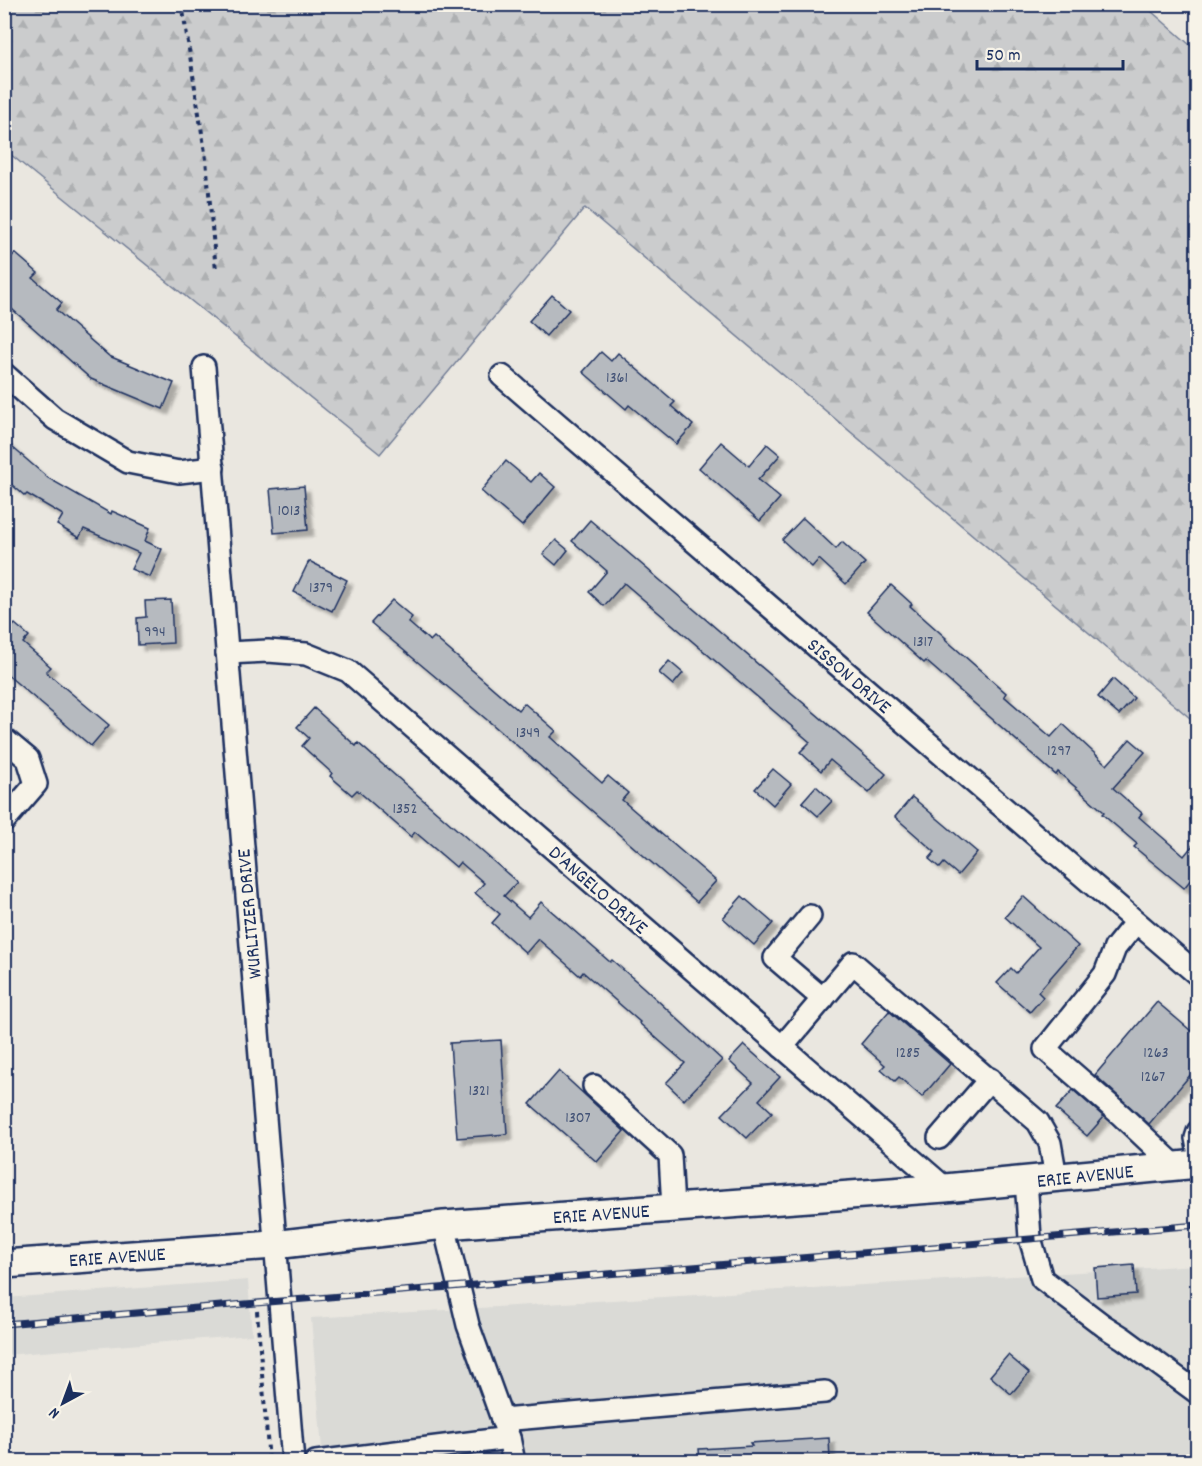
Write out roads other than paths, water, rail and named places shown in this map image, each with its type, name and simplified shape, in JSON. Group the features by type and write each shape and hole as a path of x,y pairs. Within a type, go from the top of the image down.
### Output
{"main road":[{"name":"ERIE AVENUE","path":"4,1264 274,1245 444,1225 945,1188 1186,1165"}],"street":[{"name":"WURLITZER DRIVE","path":"204,367 292,1461"},
{"path":"4,374 55,419 128,462 179,472 213,468"},
{"name":"SISSON DRIVE","path":"502,376 1197,975"},
{"name":"D'ANGELO DRIVE","path":"227,653 268,651 306,654 348,671 945,1188"},
{"path":"4,739 28,759 36,784 4,821"},
{"path":"810,916 775,958 823,999"},
{"path":"1136,922 1114,948 1105,974 1045,1049 1121,1115 1186,1165"},
{"path":"782,1047 853,963 1038,1122 1050,1143 1056,1178"},
{"path":"939,1138 990,1079"},
{"path":"594,1086 670,1155 673,1208"},
{"path":"1197,1132 1197,1149"},
{"path":"1026,1180 1030,1239 1042,1279 1197,1392"},
{"path":"444,1225 468,1325 514,1461"},
{"path":"316,1461 505,1429 825,1392"}],"railway":[{"path":"4,1324 1198,1225"}]}
